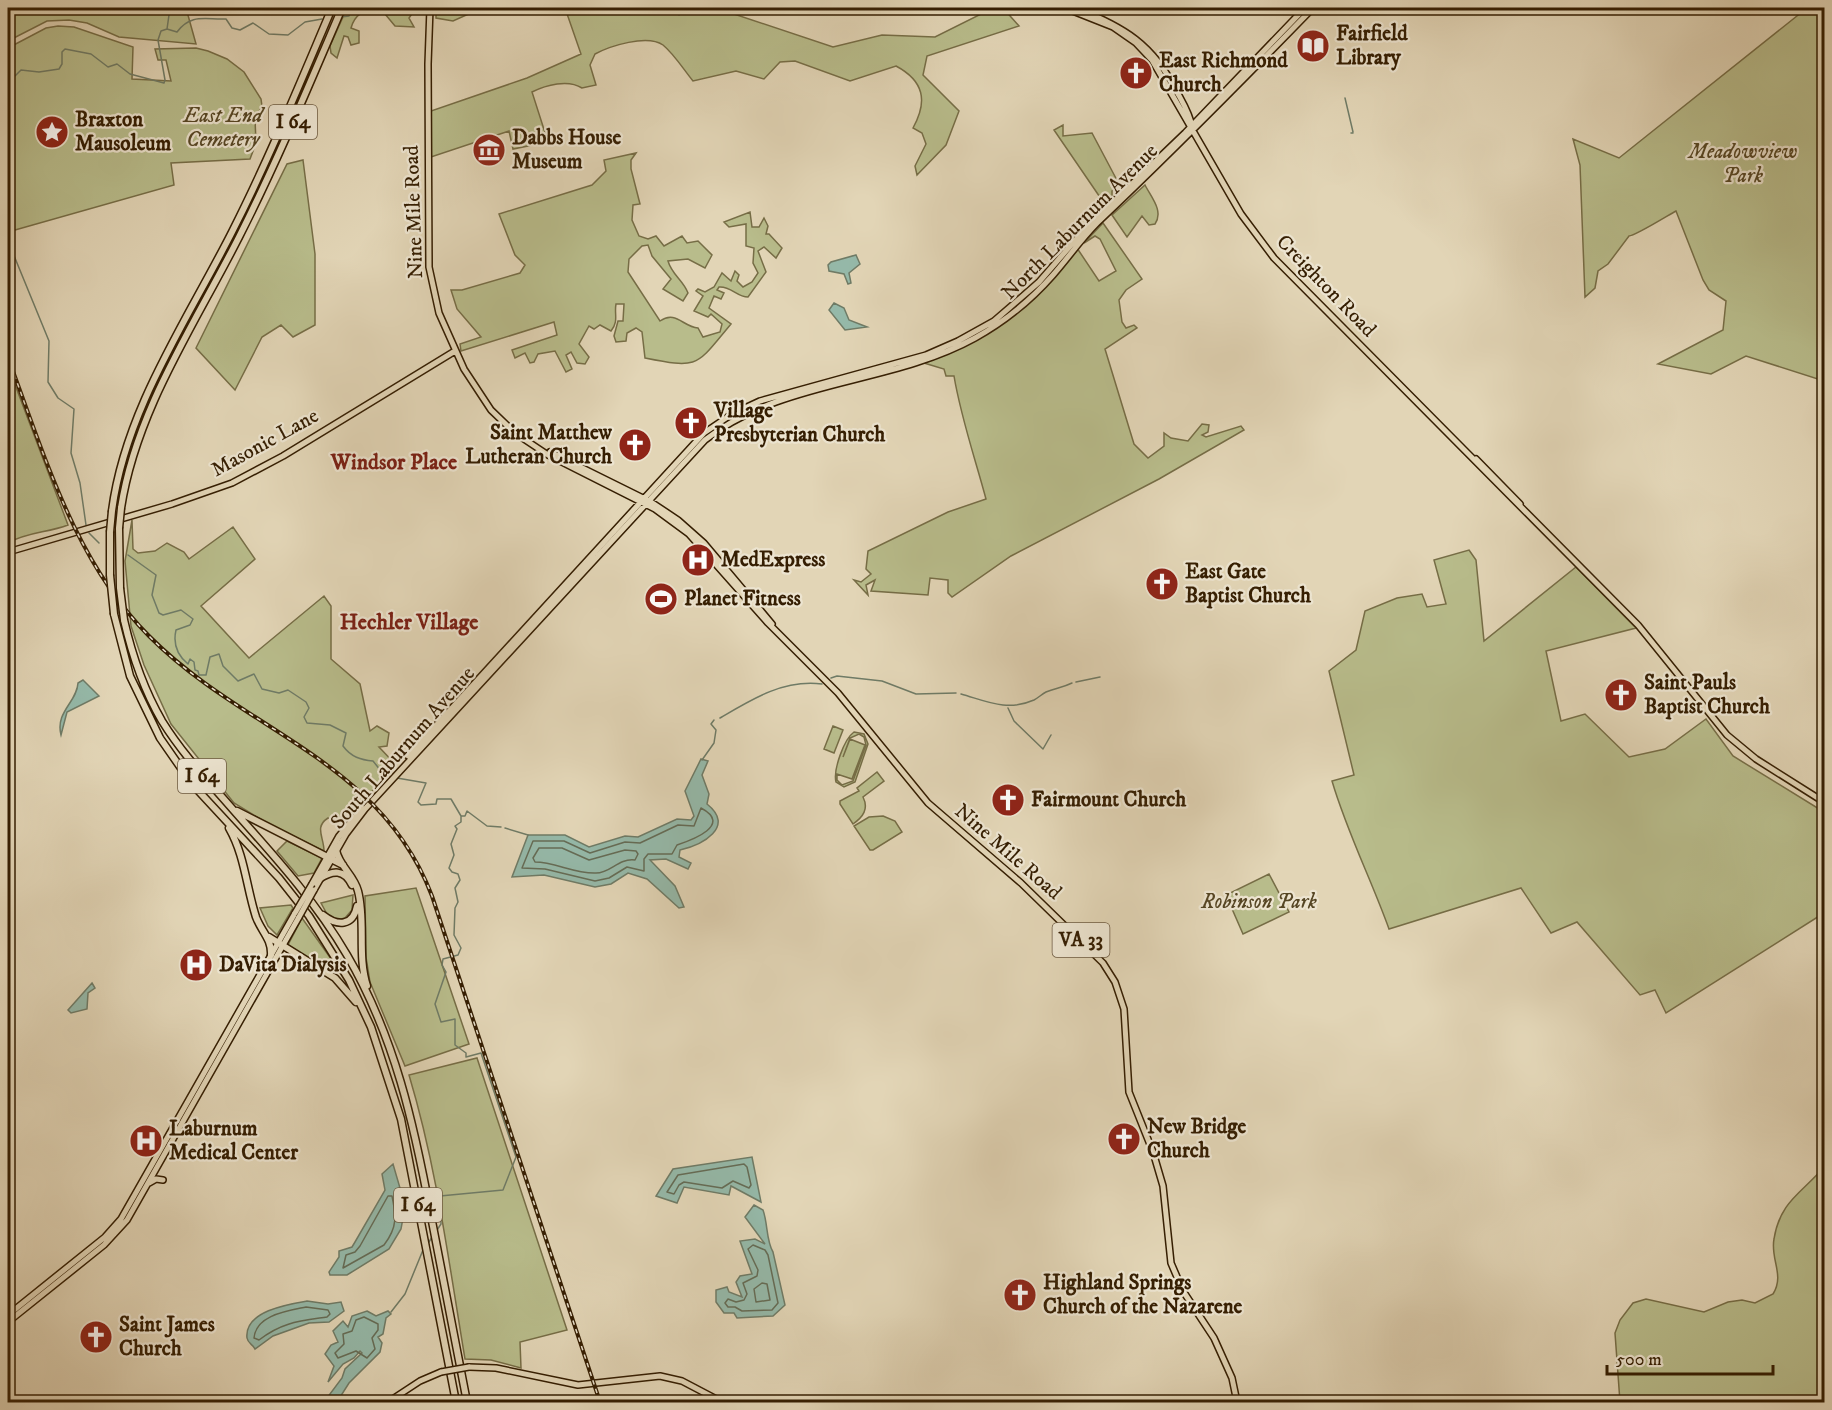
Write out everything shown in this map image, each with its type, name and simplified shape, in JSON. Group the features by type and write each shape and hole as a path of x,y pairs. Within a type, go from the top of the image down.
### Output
{"highway":[{"name":"I 64","path":"332,8 256,183 143,404 122,462 112,511 110,575 114,614 123,654 148,718 185,775 266,863 309,916 349,980 381,1052 401,1119 456,1402"},
{"name":"I 64","path":"342,8 259,196 142,429 125,484 121,508 120,588 124,620 137,665 157,712 189,760 291,875 317,909 347,955 373,1003 396,1062 414,1124 467,1402"},
{"path":"227,803 246,817 329,858 352,874 358,892 363,966 373,1003"},
{"path":"220,815 240,849 256,916 266,934 271,955"},
{"path":"336,850 343,866"},
{"path":"317,909 339,924 351,920 357,909 356,894 346,876 332,872 320,879"},
{"path":"266,934 280,946 334,978 364,1012"}],"main road":[{"name":"Nine Mile Road","path":"430,8 429,267 436,306 470,380 497,417 515,433 674,516 698,537 772,624 838,693 928,803 1021,883 1091,950 1108,970 1124,1009 1130,1096 1153,1152 1163,1186 1171,1263 1180,1286 1211,1333 1228,1368 1237,1402"},
{"name":"Creighton Road","path":"1065,8 1113,27 1136,43 1156,65 1186,122 1193,129"},
{"name":"Creighton Road","path":"1076,8 1122,27 1151,52 1170,78 1193,129 1241,214 1262,244 1463,448 1478,460 1638,625 1727,735 1756,759 1824,802"},
{"name":"North Laburnum Avenue","path":"1193,129 1305,8"},
{"name":"North Laburnum Avenue","path":"644,501 705,440 746,413 780,400 922,362 962,345 998,324 1042,287 1096,224 1313,8"},
{"name":"Masonic Lane","path":"8,552 172,504 242,478 289,453 455,351"},
{"name":"South Laburnum Avenue","path":"313,887 320,879 339,836 359,810 611,532 644,501"},
{"name":"South Laburnum Avenue","path":"8,1322 110,1240 127,1220 329,858 365,809 644,501"},
{"path":"608,543 611,532"},
{"name":"South Laburnum Avenue","path":"8,1315 105,1238 118,1223 271,955 280,946"},
{"path":"148,1184 156,1179 163,1180 157,1169"},
{"path":"388,1402 423,1379 441,1372 469,1366 496,1368 574,1384 594,1384 640,1376 660,1376 682,1381 722,1402"}],"green space":[{"path":"8,8 186,8 196,44 119,37 87,23 69,20 47,21 8,41"},
{"path":"347,8 380,8 358,15 351,28 359,31 359,43 351,45 348,37 344,36 337,58 331,53 330,46"},
{"path":"380,8 416,8 409,18 414,27 395,26"},
{"path":"436,8 482,8 453,21 436,18"},
{"path":"565,8 716,8 833,47 882,35 935,37 993,8 1003,8 1019,26 927,56 923,75 959,111 946,145 917,175 915,166 926,144 922,133 913,128 921,109 921,92 913,78 896,66 850,81 795,61 780,62 764,79 736,71 693,81 663,45 648,41 619,45 595,54 590,65 596,85 582,88 564,83 532,92 548,142 513,149 509,131 431,157 431,111 527,78 581,54"},
{"name":"Meadowview Park","path":"1807,8 1824,8 1824,423 1818,402 1818,379 1746,356 1711,374 1658,364 1723,330 1726,301 1709,290 1703,280 1676,211 1629,236 1608,264 1598,271 1595,288 1585,297 1580,165 1573,139 1619,158"},
{"name":"East End Cemetery","path":"74,27 133,47 132,79 171,81 166,60 158,60 155,49 196,48 227,59 244,72 261,99 262,106 255,119 256,143 250,159 171,163 174,185 8,232 8,48 46,28"},
{"path":"1063,125 1063,136 1092,133 1119,184 1112,191 1112,200 1106,206 1054,130"},
{"path":"636,153 631,160 631,169 640,204 633,205 632,220 639,236 648,239 656,236 664,246 682,236 687,243 698,241 712,255 705,268 688,259 668,261 688,293 683,301 663,289 671,279 652,256 648,245 642,246 629,259 628,272 660,321 675,318 698,328 703,337 720,332 722,324 711,314 708,317 694,311 703,296 696,291 698,289 705,292 714,287 722,273 731,281 735,271 739,275 737,281 743,287 752,282 758,273 753,263 754,248 746,246 746,224 729,227 724,222 750,212 752,227 759,227 764,218 768,226 766,234 769,234 782,248 776,258 764,247 758,251 766,272 748,297 719,287 717,290 724,293 721,299 714,296 709,308 731,324 711,349 696,361 687,363 645,358 642,332 636,328 627,333 626,341 616,342 614,336 618,321 623,321 624,304 616,304 616,321 611,331 600,325 594,329 589,326 579,344 589,357 585,364 577,363 571,352 566,355 572,369 566,372 555,351 538,354 534,362 530,363 525,353 515,358 512,350 557,335 554,322 461,351 460,344 481,337 457,309 451,290 462,290 520,273 525,265 515,255 499,214 592,185 606,171 604,160"},
{"path":"303,160 315,254 315,325 293,337 281,325 262,337 235,390 196,348 287,164"},
{"path":"1145,185 1156,204 1157,219 1155,224 1149,225 1142,216 1127,237 1112,215"},
{"path":"1103,223 1142,279 1126,290 1119,300 1122,322 1126,328 1134,325 1137,328 1105,349 1134,444 1148,458 1164,446 1164,433 1171,438 1188,441 1202,424 1209,425 1208,432 1202,435 1206,437 1241,426 1244,430 1159,479 1011,556 952,597 948,593 948,580 930,578 928,595 871,591 875,580 866,585 868,595 854,580 861,582 871,574 866,569 868,551 948,512 986,499 964,423 954,376 946,376 944,369 924,363 1009,318 1077,248 1099,281 1116,271 1100,239 1095,236 1084,243"},
{"path":"8,366 68,525 8,543"},
{"path":"132,520 133,549 138,553 155,551 167,543 184,552 189,559 233,527 255,559 201,606 249,658 324,596 331,606 331,659 360,684 370,731 377,726 389,733 387,746 379,747 396,765 344,822 328,818 324,821 321,829 324,851 265,822 234,803 171,724 144,665 131,626 125,561"},
{"path":"1469,550 1476,560 1484,641 1576,567 1636,628 1546,651 1561,721 1585,714 1629,757 1665,749 1706,719 1733,756 1824,812 1824,913 1666,1013 1655,990 1640,995 1577,922 1551,933 1521,888 1389,929 1332,781 1354,775 1329,671 1356,650 1365,611 1397,598 1422,594 1427,607 1446,604 1434,560"},
{"path":"833,726 843,730 834,753 824,749"},
{"path":"854,732 864,734 868,744 855,782 844,787 836,782 836,770 843,748","holes":["859,734 864,737 866,745 853,781 842,785 837,780 837,774 852,779 865,745 850,739 843,757 850,738"]},
{"path":"877,772 884,781 863,797 864,812 853,824 840,801 859,791 857,788"},
{"path":"883,816 895,821 902,832 870,850 854,826 869,817"},
{"path":"287,841 322,858 314,873 298,876 277,851"},
{"name":"Robinson Park","path":"1269,874 1289,912 1243,934 1226,895"},
{"path":"416,888 469,1044 405,1066 370,982 366,957 365,896"},
{"path":"353,895 352,910 345,918 337,920 328,916 321,903"},
{"path":"291,905 293,908 277,935 268,926 260,908"},
{"path":"302,918 334,963 329,972 288,945"},
{"path":"477,1058 567,1330 520,1342 521,1368 491,1360 465,1359 435,1181 409,1075"},
{"path":"1824,1167 1824,1402 1620,1402 1615,1333 1620,1320 1633,1303 1646,1299 1704,1312 1728,1302 1742,1300 1755,1303 1773,1294 1778,1274 1773,1246 1781,1215 1793,1198"}],"water":[{"path":"856,255 860,264 849,273 851,283 848,284 844,274 829,271 828,265 831,262"},
{"path":"834,303 844,308 849,320 867,327 845,330 829,310"},
{"path":"83,680 99,696 67,712 61,735 63,713 77,690 78,683"},
{"path":"701,759 708,761 702,775 709,794 707,804 715,812 718,820 717,827 713,834 698,844 680,850 679,857 691,863 688,869 666,859 650,860 675,886 684,907 679,908 647,879 628,873 611,884 595,887 544,875 512,877 528,835 565,835 589,847 625,836 638,837 677,819 691,820 694,816 685,791"},
{"path":"92,983 95,988 88,993 87,1009 71,1013 68,1010"},
{"path":"752,1157 761,1202 731,1186 729,1195 684,1187 677,1203 656,1196 673,1169"},
{"path":"393,1164 400,1188 399,1204 403,1218 401,1229 389,1249 347,1275 330,1275 329,1272 339,1257 339,1251 352,1247 385,1190 382,1174"},
{"path":"754,1205 763,1210 785,1305 773,1316 737,1318 734,1313 724,1313 716,1302 716,1290 727,1287 729,1292 742,1297 736,1282 740,1276 752,1274 740,1241 755,1239 765,1244 745,1217"},
{"path":"307,1301 328,1304 341,1302 344,1311 329,1322 309,1323 273,1336 255,1349 248,1342 248,1329 260,1315 279,1307"},
{"path":"367,1311 376,1316 388,1311 391,1314 386,1318 383,1334 378,1337 382,1343 380,1352 349,1383 337,1402 324,1402 342,1378 345,1369 362,1353 360,1351 354,1358 343,1364 328,1382 334,1366 325,1354 331,1345 338,1342 333,1331 343,1321 348,1327 352,1316"}],"waterway":[{"path":"167,29 170,8"},
{"path":"341,17 349,16 351,10 357,8"},
{"path":"676,8 679,15"},
{"path":"1362,8 1363,12"},
{"path":"8,88 21,70 39,72 59,69 62,64 62,52 65,49 91,54 108,67 117,64 130,74 164,83 158,40 161,31 167,29 177,32 193,20 226,19 232,28 240,30 253,23 269,34 288,35 305,22 322,19"},
{"path":"1345,98 1353,132"},
{"path":"8,241 49,341 48,382 58,398 74,409 71,453 80,483 86,525"},
{"path":"89,533 99,543"},
{"path":"128,555 156,575 152,595 159,613 163,615 181,610 193,619 190,625 176,630 175,640 181,657 188,664 190,659 194,662 195,670 199,675 206,675 210,657 219,654 223,666 238,681 254,674 262,689 279,693 288,690 306,702 309,708 304,717 307,723 330,725 346,733 343,746 349,753 364,760 373,761 381,771 389,774"},
{"path":"831,678 837,676 882,681 916,694 956,693"},
{"path":"1076,682 1100,677"},
{"path":"720,718 769,692 808,683 822,684"},
{"path":"961,694 997,704 1015,705 1034,700 1046,692 1072,683"},
{"path":"1008,708 1014,721 1043,749 1051,735"},
{"path":"702,760 714,743 716,730 711,724 714,720"},
{"path":"397,778 426,783 418,802 421,805 436,804 437,799 451,799 461,816 465,816 467,811 487,826 501,827"},
{"path":"437,1230 441,1224 440,1196 503,1190 516,1157 481,1053 466,1057 466,1053 455,1045 455,1019 441,1022 435,1004 446,972 442,965 443,959 458,955 461,948 454,935 455,908 458,902 455,888 460,880 458,874 449,868 454,855 451,844 457,829 455,826 461,822 461,816"},
{"path":"505,828 528,835"},
{"path":"429,1242 432,1237"},
{"path":"391,1312 405,1294 423,1250"}],"railway":[{"path":"8,358 64,505 81,540 123,606 149,636 186,669 345,779 379,811 409,849 432,896 600,1402"}],"place":[{"name":"Fairfield Library","path":"1313,46"},
{"name":"East Richmond Church","path":"1136,73"},
{"name":"Braxton Mausoleum","path":"52,132"},
{"name":"Dabbs House Museum","path":"489,150"},
{"name":"Village Presbyterian Church","path":"691,423"},
{"name":"Saint Matthew Lutheran Church","path":"635,445"},
{"name":"MedExpress","path":"698,560"},
{"name":"East Gate Baptist Church","path":"1162,584"},
{"name":"Planet Fitness","path":"661,599"},
{"name":"Saint Pauls Baptist Church","path":"1621,695"},
{"name":"Fairmount Church","path":"1008,800"},
{"name":"DaVita Dialysis","path":"196,965"},
{"name":"New Bridge Church","path":"1124,1139"},
{"name":"Laburnum Medical Center","path":"146,1141"},
{"name":"Highland Springs Church of the Nazarene","path":"1020,1295"},
{"name":"Saint James Church","path":"96,1337"}],"district":[{"name":"Windsor Place","path":"394,462"},
{"name":"Hechler Village","path":"409,622"}]}
